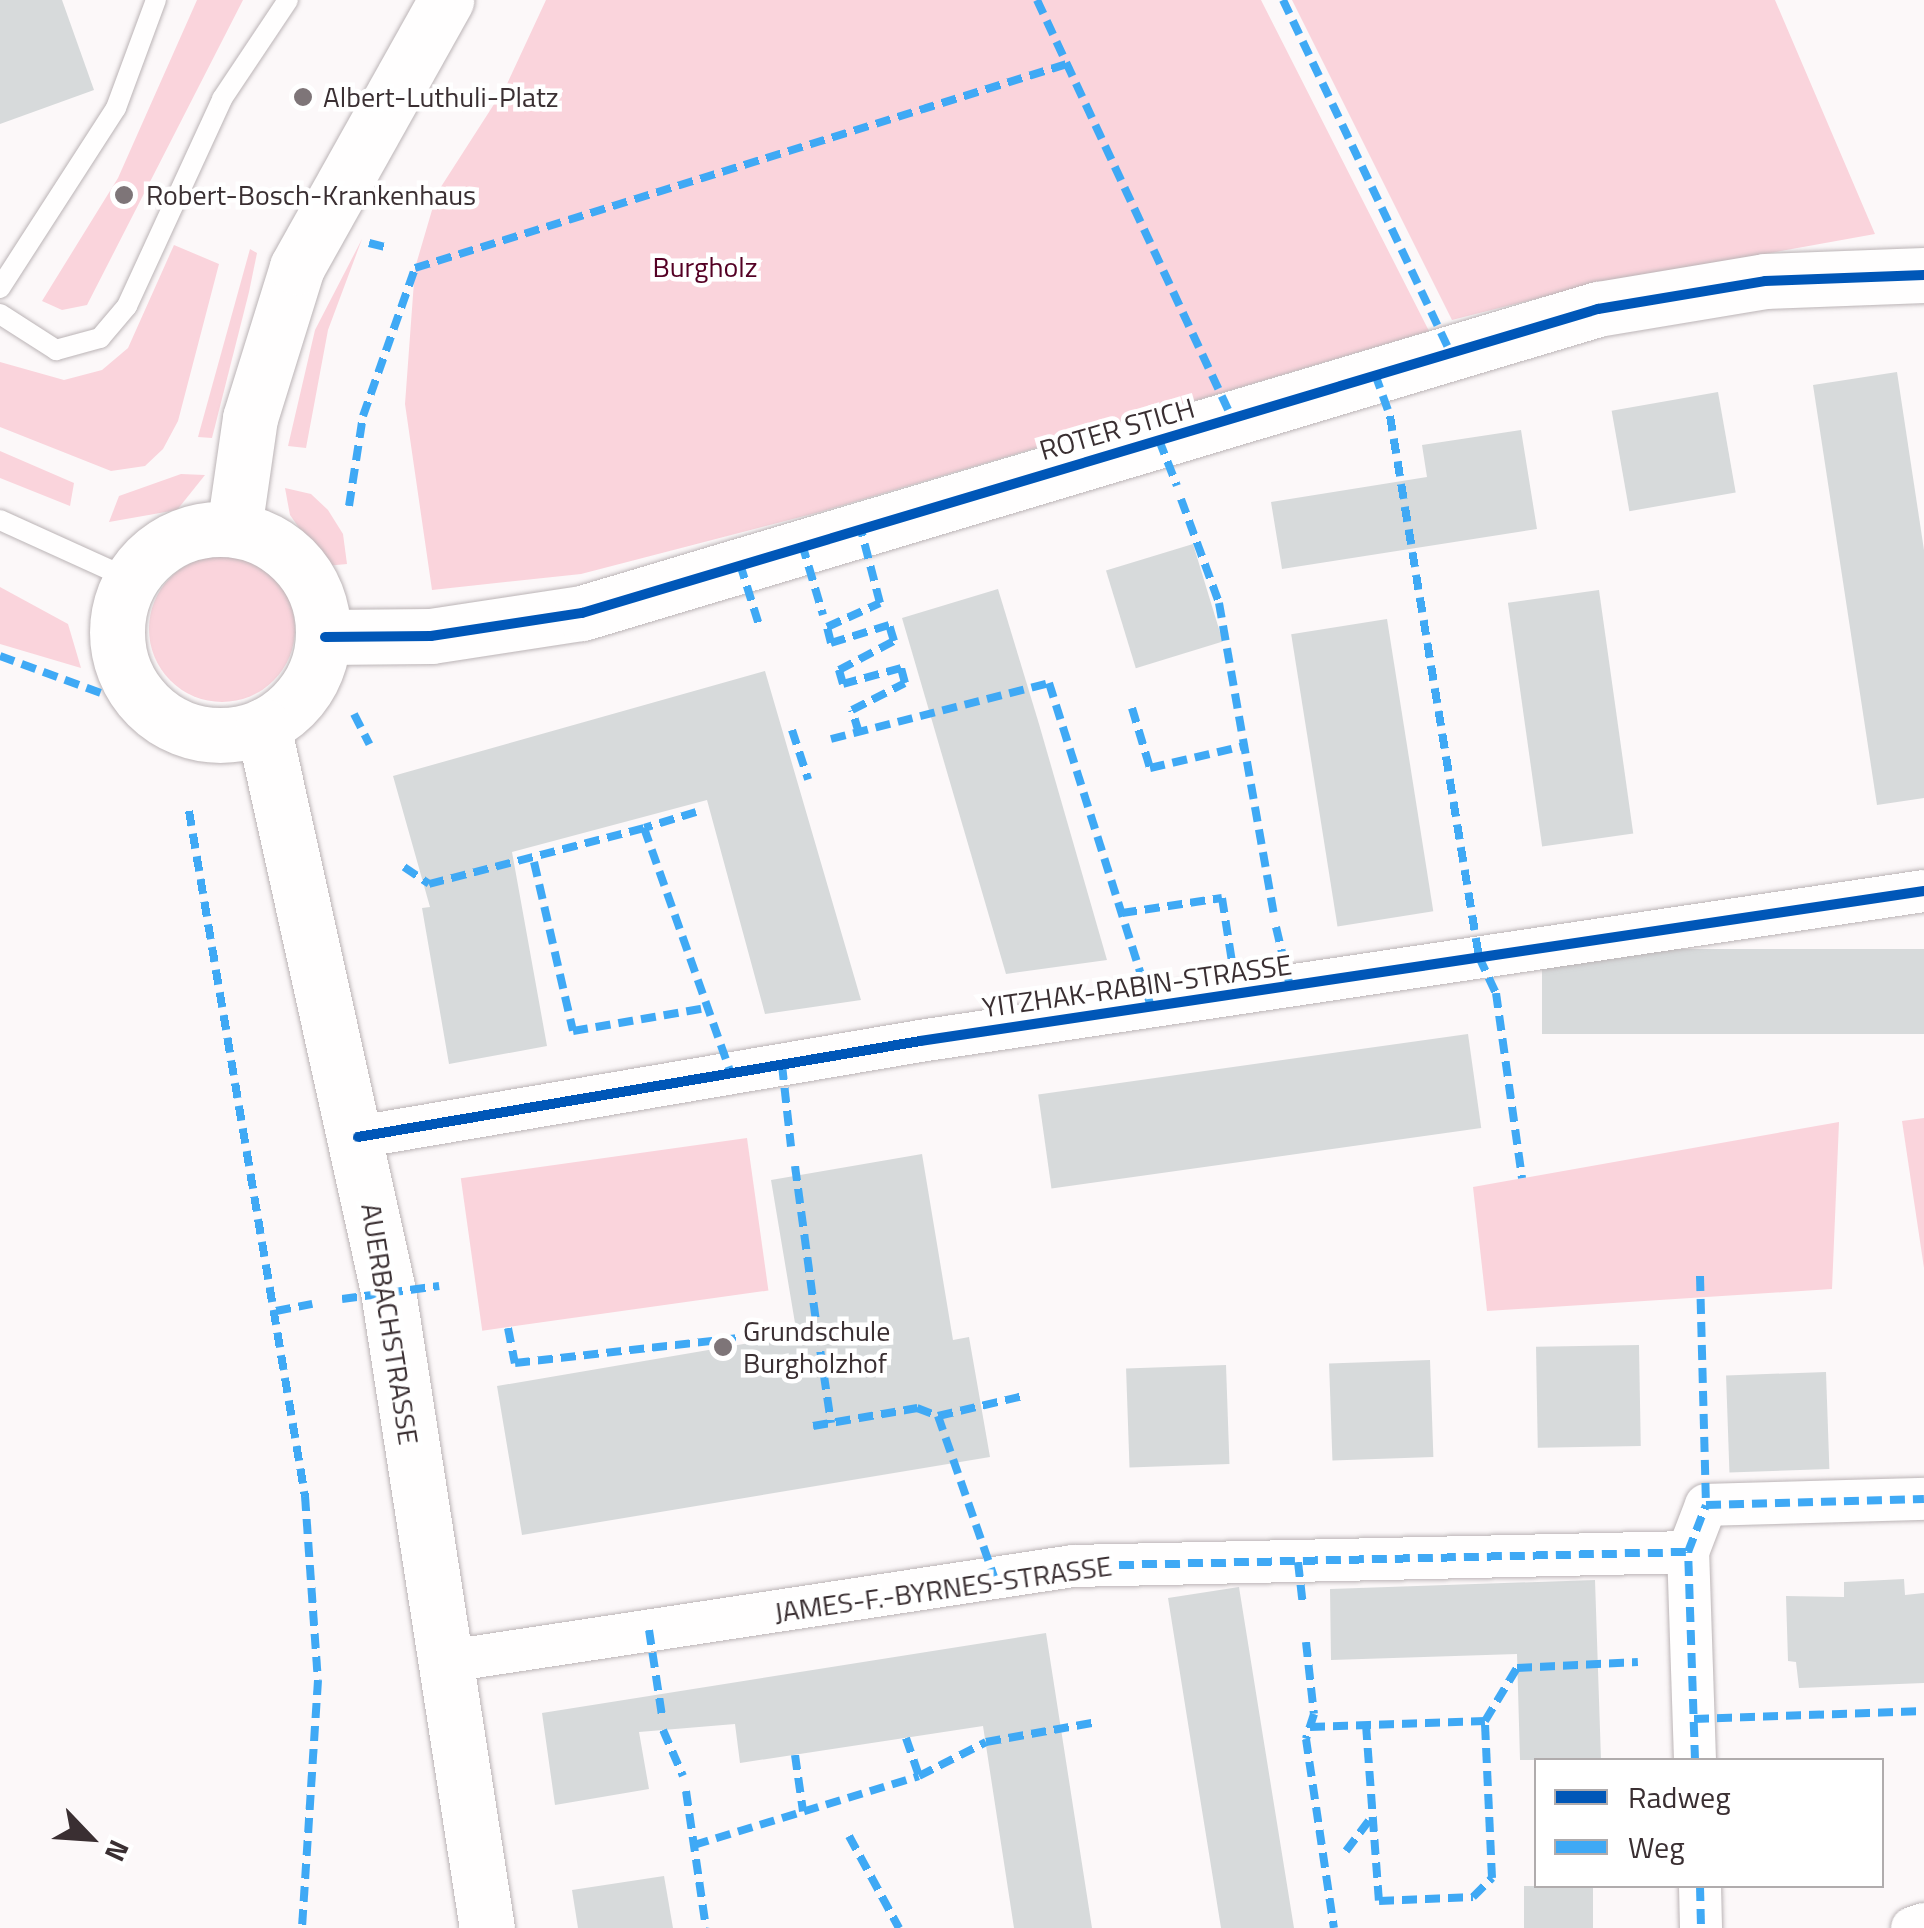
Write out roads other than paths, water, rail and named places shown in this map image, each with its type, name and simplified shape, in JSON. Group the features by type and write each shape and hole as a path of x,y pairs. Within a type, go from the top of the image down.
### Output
{"main road":[{"path":"234,529 250,418 297,267 446,0"},
{"name":"ROTER STICH","path":"324,638 431,636 582,613 1598,310 1765,281 1924,275"},
{"path":"234,529 276,545 308,576 324,638 316,671 294,704 263,726 212,735 163,718 144,701 120,656 121,604 132,580 175,539 234,529"},
{"name":"AUERBACHSTRASSE","path":"263,726 358,1137 487,1928"}],"street":[{"name":"YITZHAK-RABIN-STRASSE","path":"358,1137 920,1041 1924,891"},
{"path":"1695,1758 1688,1552 1706,1505 1924,1499"},
{"name":"JAMES-F.-BYRNES-STRASSE","path":"442,1662 1072,1566 1688,1552"},
{"path":"1700,1888 1701,1928"},
{"path":"1912,1928 1924,1924"}],"lane":[{"path":"0,288 116,108 156,0"},
{"path":"0,314 56,350 100,338 127,306 222,99 288,0"},
{"path":"0,520 132,580"}],"place":[{"name":"Albert-Luthuli-Platz","path":"303,97"},
{"name":"Robert-Bosch-Krankenhaus","path":"124,195"},
{"name":"Grundschule Burgholzhof","path":"723,1347"}],"park label":[{"name":"Burgholz","path":"705,267"}]}
